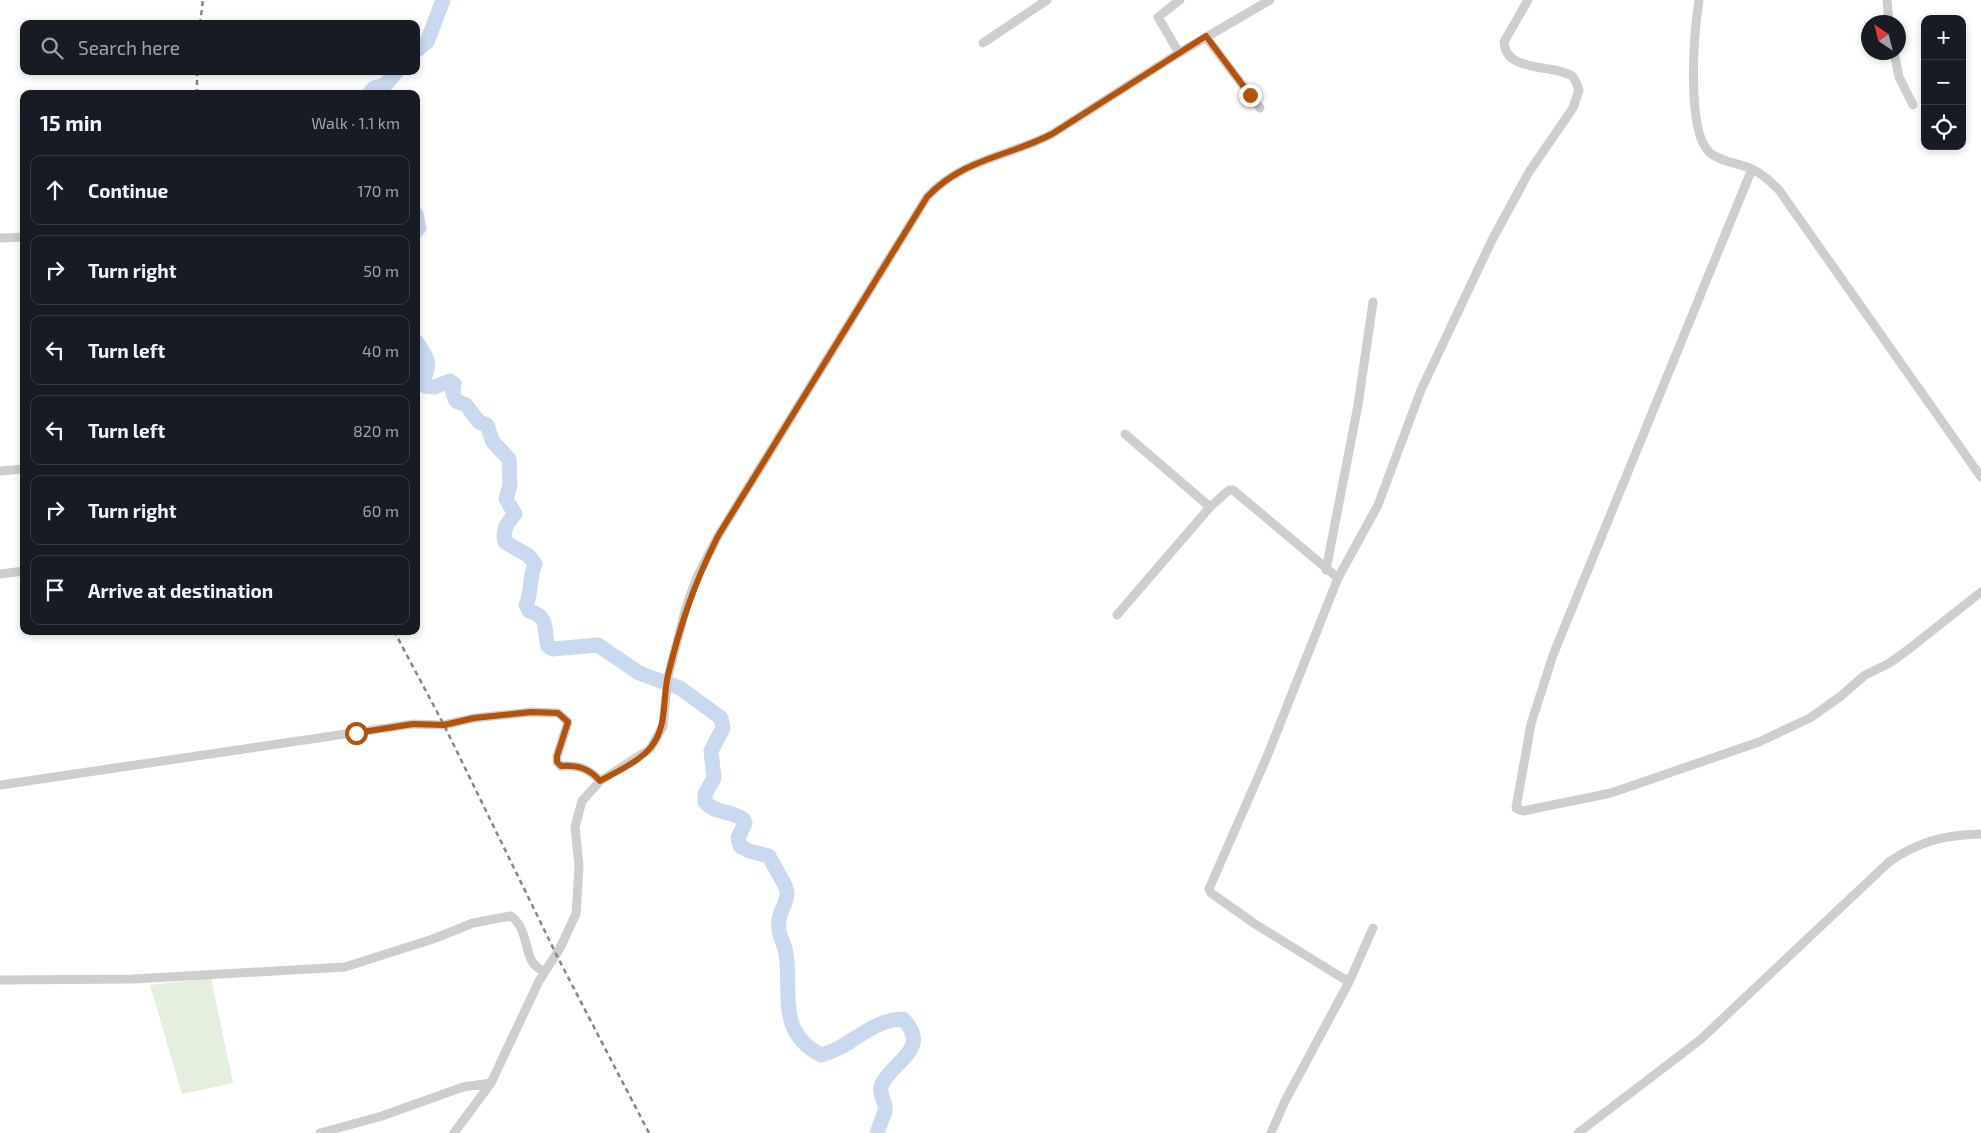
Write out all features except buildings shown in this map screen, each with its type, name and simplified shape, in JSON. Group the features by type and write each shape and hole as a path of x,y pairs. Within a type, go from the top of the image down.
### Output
{"street":[{"path":"983,43 1047,0"},
{"path":"1179,53 1158,17 1180,0"},
{"path":"454,1133 491,1084 544,971 560,948 576,914 580,866 575,827 577,813 582,801 600,781 650,749 663,726 668,677 686,607 718,536 927,197 940,184 955,174 1007,150 1030,146 1052,134 1206,36 1270,0"},
{"path":"1349,982 1255,924 1211,893 1209,889 1266,759 1338,578 1378,504 1421,390 1492,240 1529,172 1573,108 1579,90 1574,77 1564,72 1531,68 1507,54 1504,48 1504,42 1528,0"},
{"path":"1699,0 1693,73 1698,126 1709,152 1752,169 1767,178 1779,190 1981,477"},
{"path":"1887,0 1888,15"},
{"path":"1206,36 1260,108"},
{"path":"1896,60 1900,76 1912,105"},
{"path":"1752,169 1553,655 1531,724 1516,808 1523,811 1611,794 1760,742 1810,718 1841,696 1865,675 1888,664 1909,649 1981,592"},
{"path":"0,238 20,237"},
{"path":"1326,570 1358,405 1373,302"},
{"path":"1125,434 1210,507"},
{"path":"0,471 20,469"},
{"path":"1117,615 1225,491 1233,490 1326,570 1338,578"},
{"path":"0,574 20,572"},
{"path":"0,786 413,724 444,725 474,718 531,712 558,713 568,722 557,756 557,762 561,766 573,765 587,770 600,781"},
{"path":"1578,1133 1700,1040 1889,862 1904,852 1937,838 1981,834"},
{"path":"0,980 133,979 345,967 433,939 473,922 502,916 511,916 520,925 532,962 536,968 544,971"},
{"path":"1271,1133 1284,1101 1349,982 1373,928"},
{"path":"320,1133 382,1116 463,1088 491,1084"}],"green space":[{"path":"211,978 233,1083 182,1094 150,985"}],"waterway":[{"path":"420,48 427,42 443,0"},
{"path":"372,90 385,85 394,75"},
{"path":"420,347 428,364 423,381 425,386 435,387 450,381 454,384 453,394 456,401 466,405 479,422 487,425 493,442 509,459 510,485 506,499 515,514 506,527 504,534 505,542 529,556 535,564 526,605 529,611 543,620 548,646 553,649 598,645 639,673 680,688 721,718 723,728 711,751 714,778 705,794 705,802 709,806 744,820 745,823 738,838 740,846 749,851 769,856 787,891 787,897 780,916 779,930 786,953 789,1010 797,1035 821,1055 842,1047 880,1024 903,1019 911,1029 914,1039 912,1047 908,1054 887,1076 881,1087 885,1111 877,1133"}],"railway":[{"path":"200,20 203,0"},
{"path":"197,75 197,90"},
{"path":"396,635 444,725 556,954 649,1133"}],"route":[{"path":"356,733 413,724 444,725 474,718 531,712 558,713 568,722 557,756 557,762 561,766 573,765 587,770 600,781 636,760 650,749 663,726 668,677 686,607 718,536 927,197 940,184 978,162 1007,150 1030,146 1052,134 1206,36 1250,95"}]}
